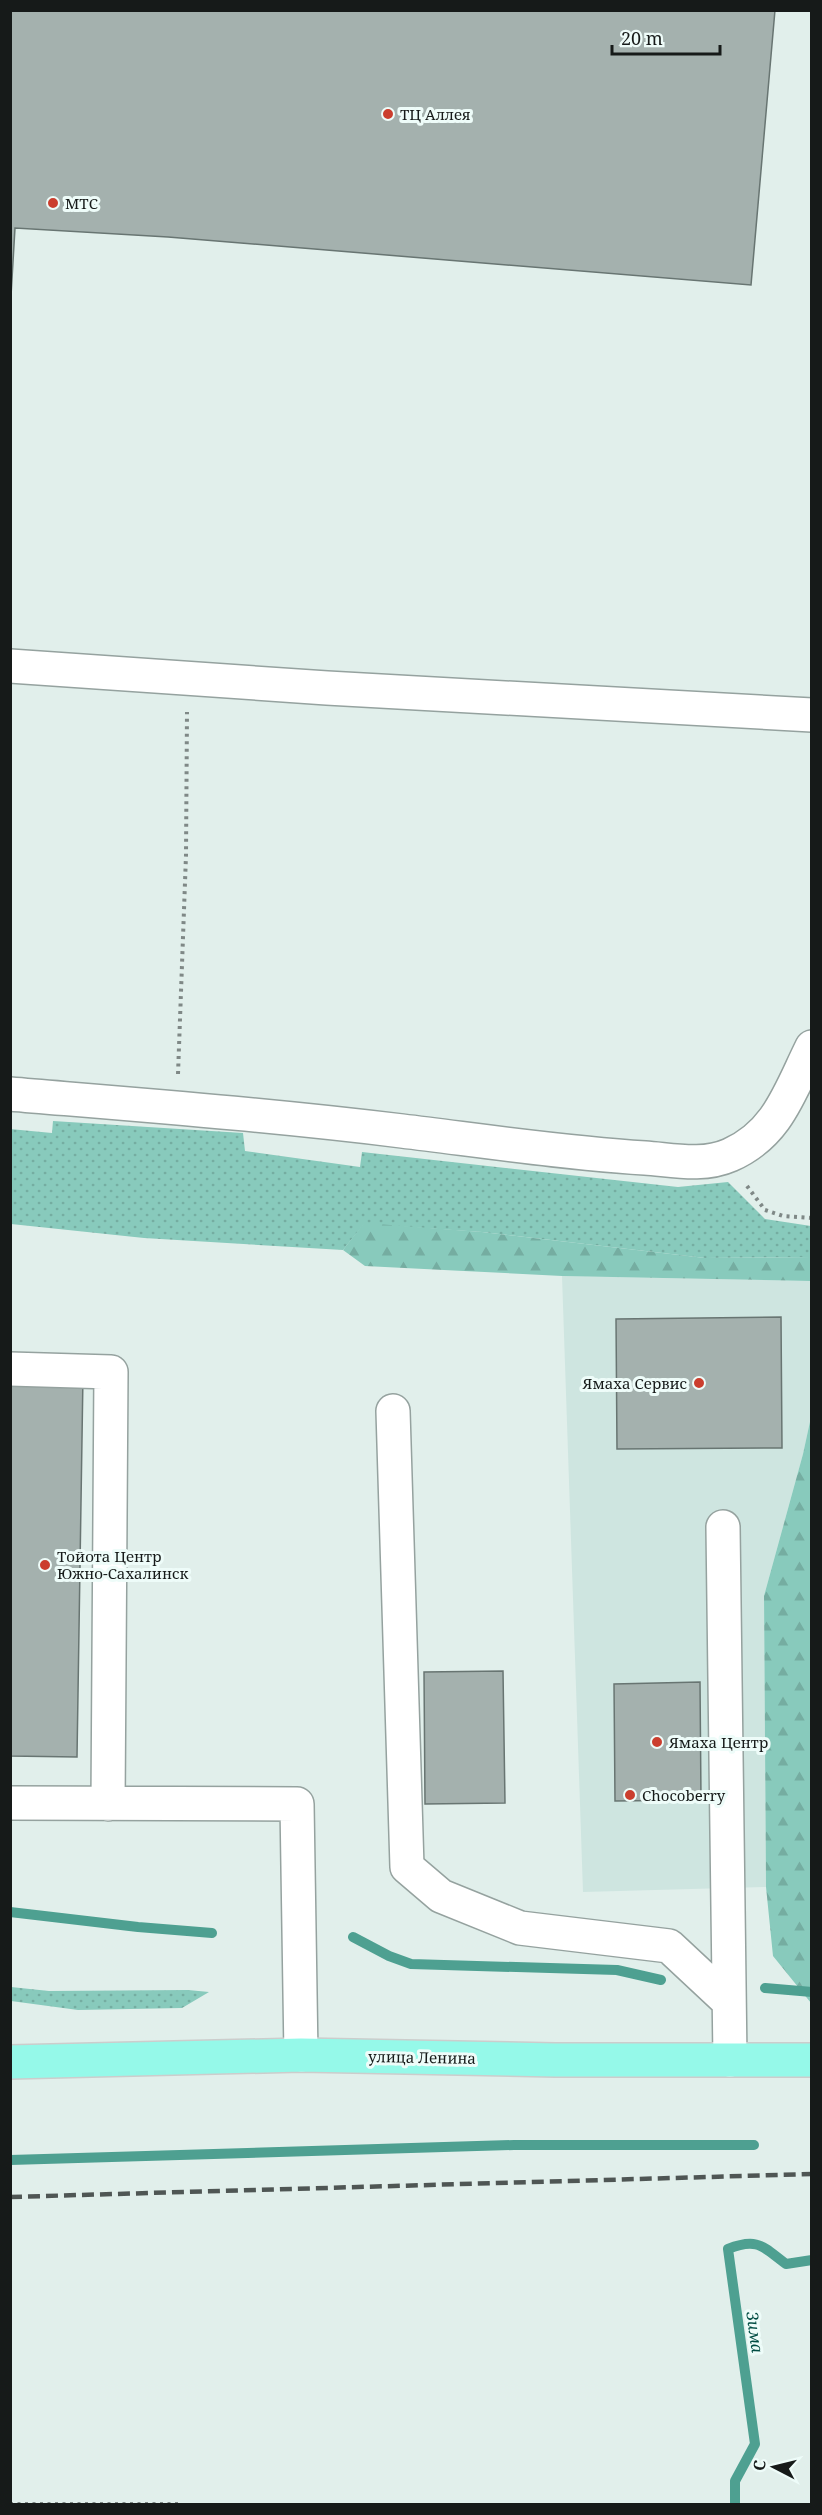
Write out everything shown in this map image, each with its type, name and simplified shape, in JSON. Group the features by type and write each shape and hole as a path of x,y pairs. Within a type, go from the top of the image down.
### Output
{"main road":[{"name":"улица Ленина","path":"18,2059 301,2055 555,2060 812,2060"}],"lane":[{"path":"10,666 327,688 812,715"},
{"path":"10,1094 219,1112 577,1154 705,1162 729,1156 756,1142 775,1121 812,1047"},
{"path":"10,1369 111,1372 108,1804"},
{"path":"393,1411 407,1867 441,1896 520,1928 669,1946 729,2001"},
{"path":"723,1527 730,2060"},
{"path":"10,1803 297,1804 301,2055"}],"path":[{"path":"177,1078 186,855 187,711"},
{"path":"729,1156 740,1177 765,1210 783,1216 812,1218"},
{"path":"10,2504 179,2505"}],"shaded area":[{"name":"Ямаха Центр","path":"562,1276 811,1281 811,1417 764,1596 766,1887 583,1892"}],"green space":[{"path":"53,1121 243,1133 245,1151 360,1167 362,1152 678,1187 728,1182 765,1219 811,1226 811,1257 705,1258 482,1232 364,1224 343,1250 144,1238 11,1224 10,1129 52,1133"},
{"path":"364,1223 482,1232 705,1258 811,1257 811,1281 562,1276 365,1266 343,1250"},
{"path":"811,1417 811,2003 773,1956 766,1887 764,1596"},
{"path":"11,1987 49,1991 188,1990 209,1992 182,2008 78,2010 11,2001"}],"building":[{"name":"ТЦ Аллея","path":"10,10 775,10 751,285 168,237 15,228 10,313"},
{"name":"Ямаха Сервис","path":"781,1317 782,1448 617,1449 616,1319"},
{"name":"Тойота Центр Южно-Сахалинск","path":"10,1374 83,1375 77,1757 10,1756"},
{"path":"503,1671 505,1803 425,1804 424,1672"},
{"name":"Ямаха Центр","path":"700,1682 701,1800 615,1801 614,1684"}],"waterway":[{"path":"10,1912 212,1933"},
{"path":"353,1937 389,1956 411,1964 617,1970 661,1980"},
{"path":"765,1988 812,1992"},
{"path":"10,2160 514,2145 754,2145"},
{"name":"Зима","path":"735,2504 735,2481 755,2444 728,2249 753,2244 765,2249 786,2264 812,2260"}],"railway":[{"path":"10,2197 812,2174"}],"place":[{"name":"ТЦ Аллея","path":"388,114"},
{"name":"МТС","path":"53,203"},
{"name":"Ямаха Сервис","path":"699,1383"},
{"name":"Тойота Центр Южно-Сахалинск","path":"45,1565"},
{"name":"Ямаха Центр","path":"657,1742"},
{"name":"Chocoberry","path":"630,1795"}]}
